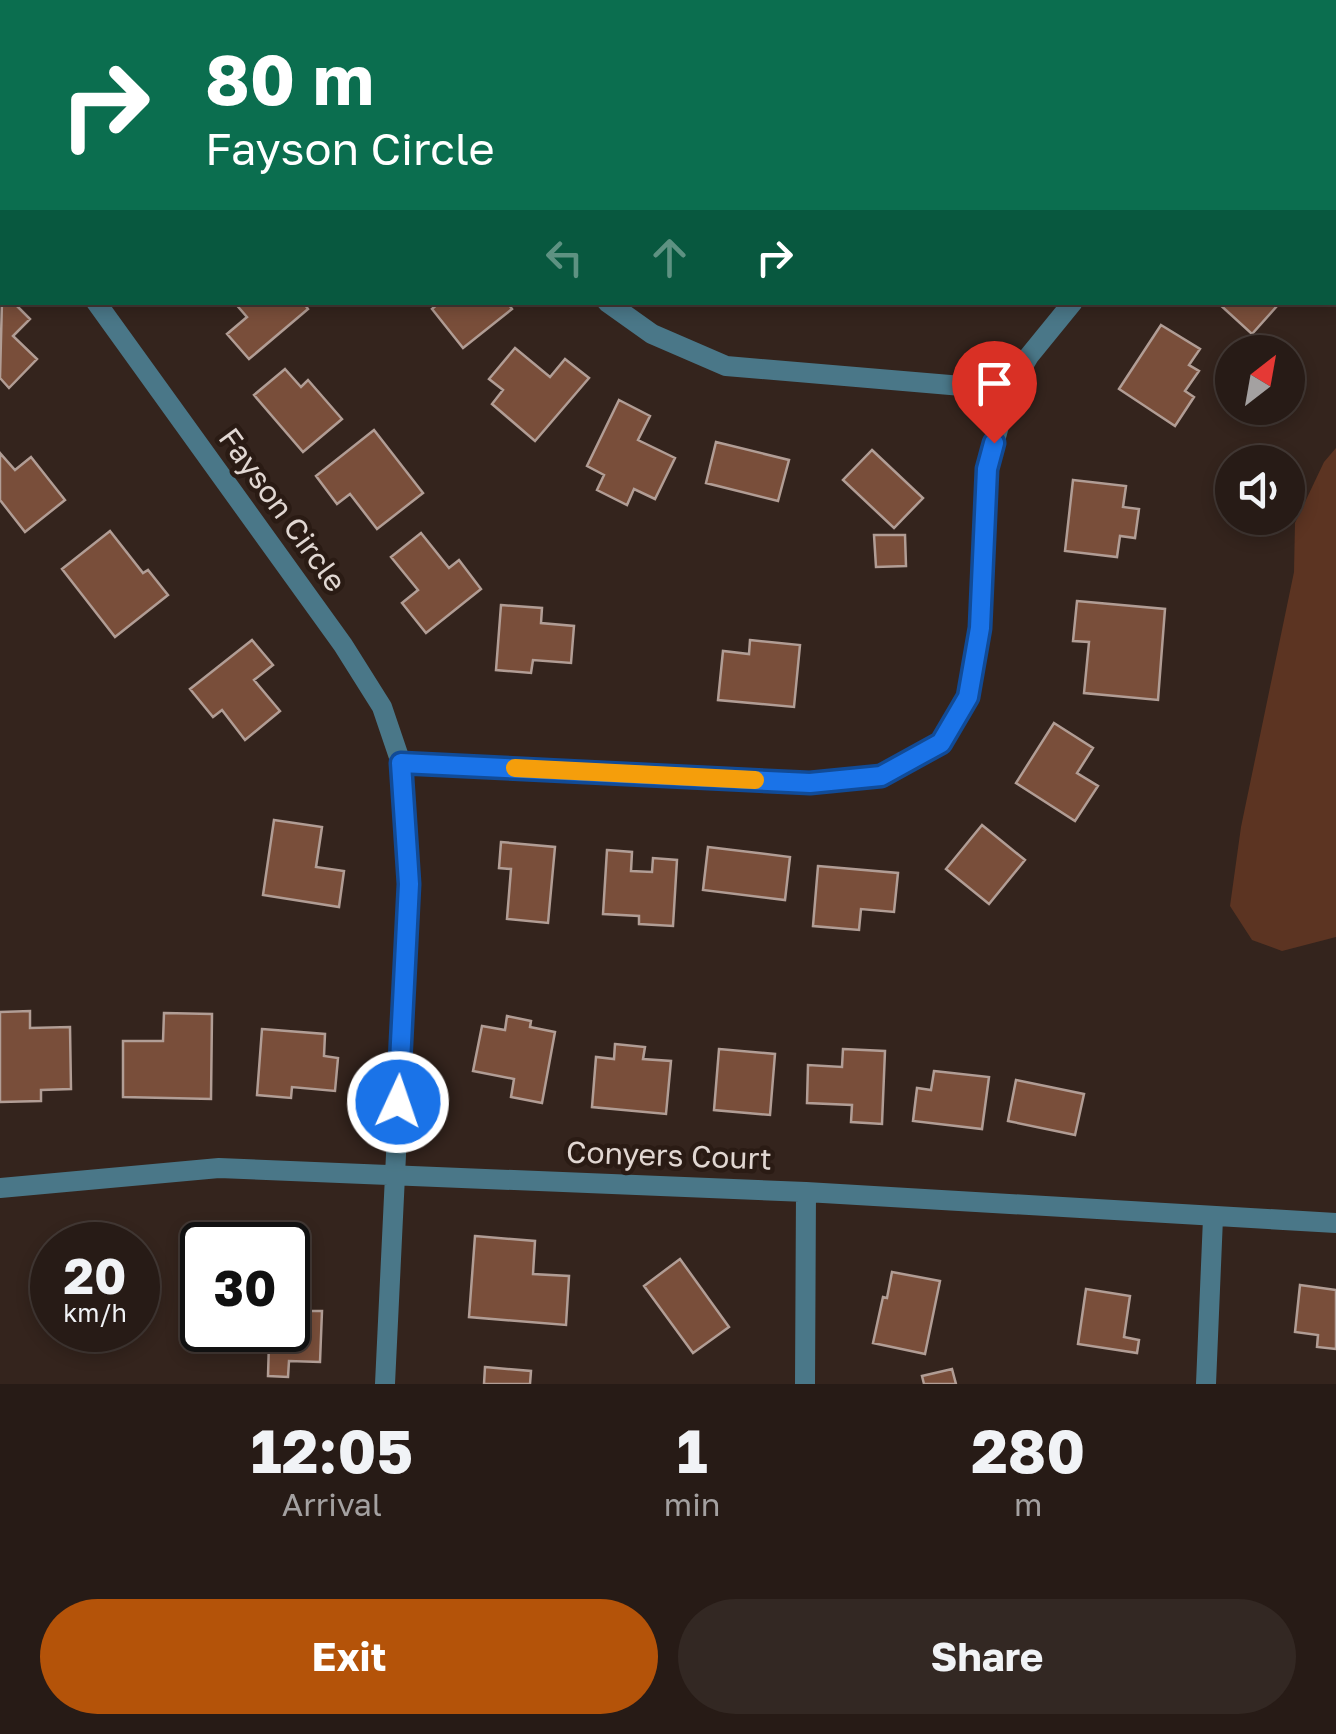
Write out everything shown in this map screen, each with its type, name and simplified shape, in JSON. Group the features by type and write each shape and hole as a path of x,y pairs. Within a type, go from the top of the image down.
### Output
{"street":[{"name":"Fayson Circle","path":"98,305 342,645 382,707 401,763 409,884 384,1384"},
{"path":"610,305 652,334 726,366 1008,390"},
{"path":"401,763 810,783 881,776 941,743 968,697 980,628 987,469 1008,390 1070,305"},
{"name":"Conyers Court","path":"0,1188 220,1168 806,1192 1336,1222"},
{"path":"804,1384 806,1192"},
{"path":"1206,1384 1213,1218"}],"shaded area":[{"path":"1336,448 1336,937 1282,951 1252,940 1230,906 1241,827 1294,572 1295,535 1305,535 1305,502 1324,462"}],"building":[{"path":"2,305 16,305 30,319 13,336 37,359 9,388 0,378"},
{"path":"237,305 305,305 308,309 249,359 227,334 247,317"},
{"path":"437,305 509,305 512,309 463,348 432,309"},
{"path":"1220,305 1276,305 1252,334"},
{"path":"1161,325 1200,349 1189,365 1199,371 1185,391 1194,397 1175,426 1119,389"},
{"path":"515,348 550,377 565,359 589,378 535,441 492,404 503,390 489,379"},
{"path":"285,369 301,387 308,380 342,419 303,452 254,395"},
{"path":"619,400 650,416 638,440 675,458 655,499 634,489 627,505 597,490 604,475 587,466"},
{"path":"374,430 423,493 377,529 350,494 337,504 316,476"},
{"path":"716,442 789,460 778,501 706,483"},
{"path":"872,450 923,498 894,528 843,480"},
{"path":"0,453 15,470 31,457 65,500 25,532 0,500"},
{"path":"1073,480 1126,486 1123,507 1139,509 1135,538 1120,536 1117,557 1065,551"},
{"path":"110,531 143,573 148,570 168,595 115,637 62,569"},
{"path":"421,533 449,568 459,560 481,589 426,633 402,603 418,590 391,557"},
{"path":"874,535 905,535 906,566 876,567"},
{"path":"1077,601 1165,609 1158,700 1084,693 1089,642 1073,641"},
{"path":"501,605 542,608 541,623 574,626 571,663 533,660 531,673 496,670"},
{"path":"252,640 273,665 254,680 280,711 245,740 222,710 213,717 190,689"},
{"path":"750,640 800,645 794,707 718,700 723,651 749,654"},
{"path":"1054,723 1093,748 1077,773 1098,786 1075,821 1016,783"},
{"path":"274,820 322,827 316,867 344,871 339,907 263,895"},
{"path":"982,825 1025,860 989,904 946,869"},
{"path":"501,842 555,847 548,923 507,919 511,869 499,868"},
{"path":"708,847 790,857 785,900 703,890"},
{"path":"607,850 632,852 631,871 652,872 653,858 677,860 673,926 639,924 639,916 603,914"},
{"path":"818,866 898,873 894,912 861,909 859,930 813,926"},
{"path":"30,1011 30,1028 70,1027 71,1089 41,1090 41,1101 0,1102 0,1012"},
{"path":"164,1013 212,1014 211,1099 123,1097 123,1041 163,1041"},
{"path":"507,1016 531,1021 530,1027 555,1032 542,1103 511,1097 514,1079 473,1071 482,1026 505,1030"},
{"path":"262,1029 325,1034 324,1056 338,1058 335,1091 292,1087 291,1098 257,1095"},
{"path":"615,1044 645,1047 643,1059 671,1061 666,1114 592,1107 596,1057 614,1059"},
{"path":"719,1049 775,1054 770,1115 714,1110"},
{"path":"843,1049 885,1051 882,1124 851,1122 852,1105 807,1103 808,1065 842,1067"},
{"path":"934,1071 989,1077 982,1129 913,1121 917,1088 931,1090"},
{"path":"1016,1080 1084,1094 1075,1135 1008,1121"},
{"path":"475,1236 535,1241 533,1274 569,1276 566,1325 469,1317"},
{"path":"680,1259 729,1327 693,1353 644,1286"},
{"path":"892,1272 940,1281 925,1354 873,1343"},
{"path":"1300,1285 1336,1290 1336,1349 1317,1347 1318,1335 1295,1332"},
{"path":"1086,1289 1130,1296 1124,1337 1139,1340 1137,1353 1078,1344"},
{"path":"310,1311 322,1311 320,1362 289,1361 288,1377 268,1376 269,1352 310,1352"},
{"path":"485,1367 531,1371 530,1384 484,1384"},
{"path":"952,1369 956,1384 924,1384 922,1376"}],"slow traffic":[{"path":"515,768 755,780"}],"route":[{"path":"398,1102 409,884 401,763 810,783 881,776 941,743 968,697 980,628 987,469 994,443"}]}
